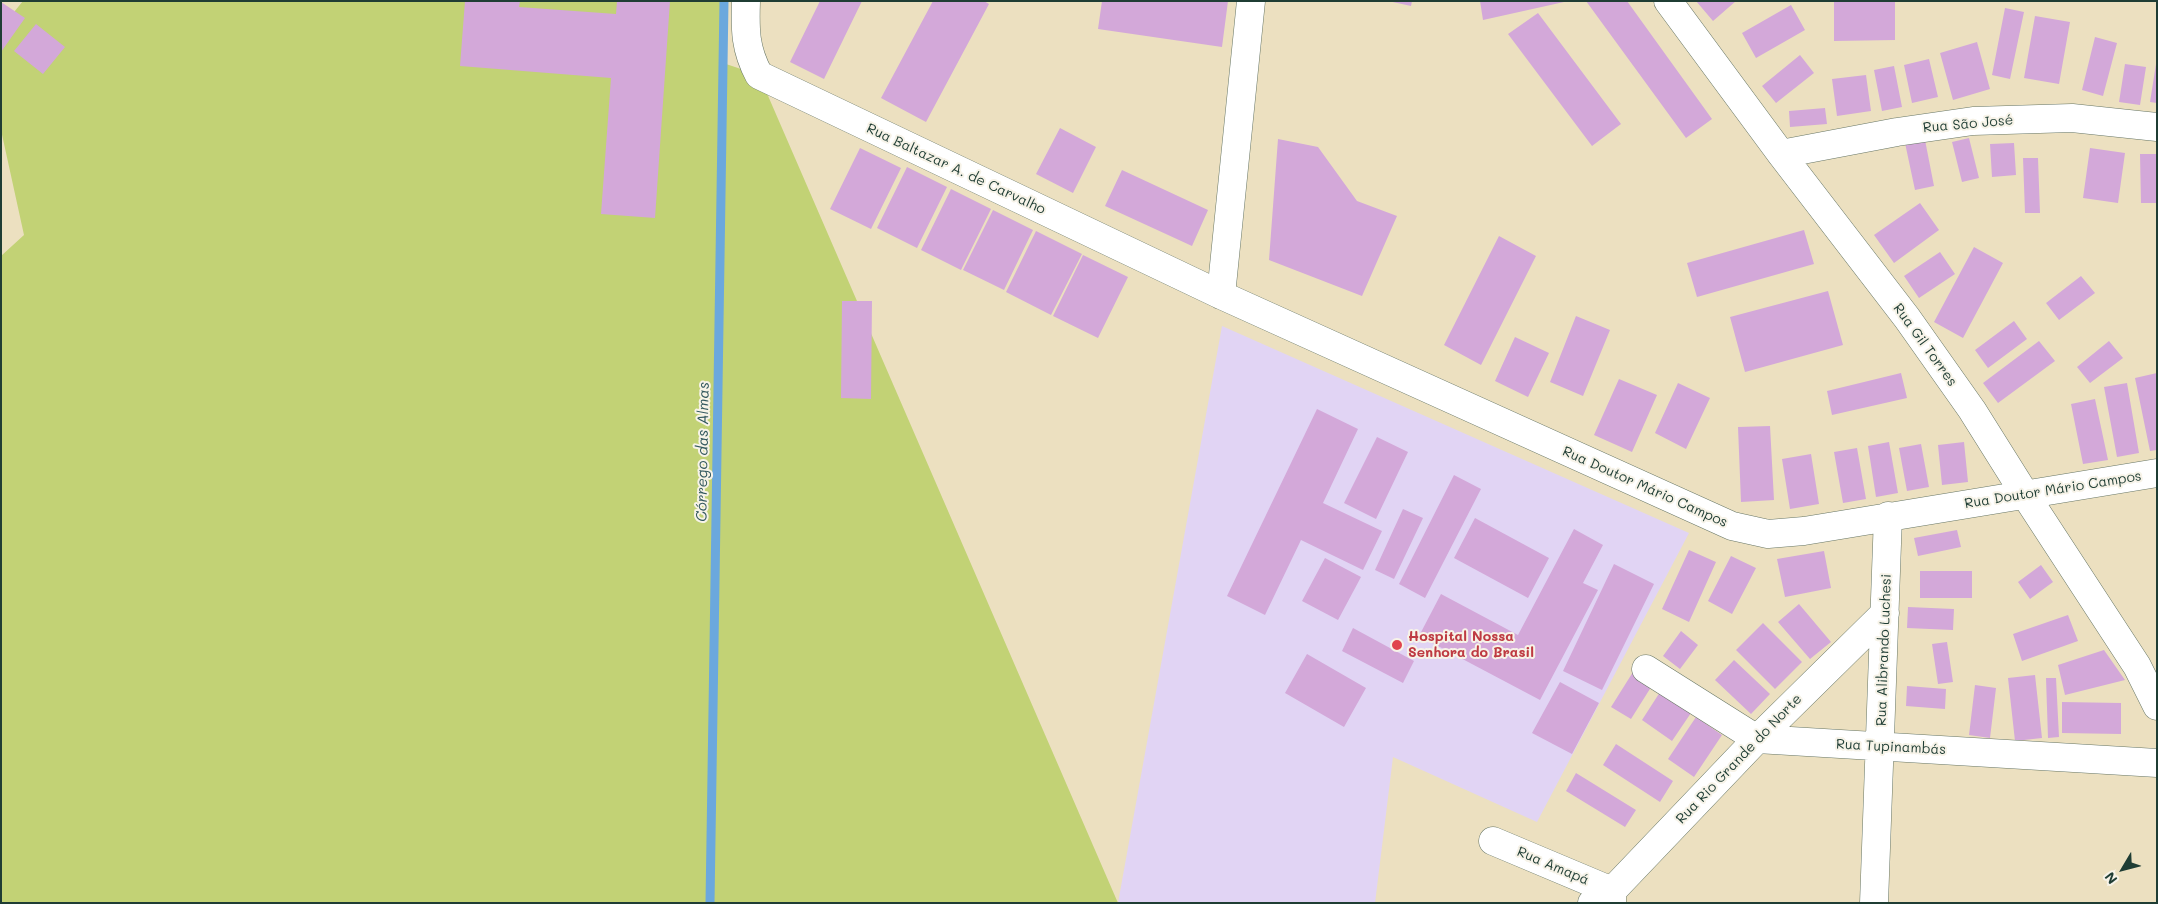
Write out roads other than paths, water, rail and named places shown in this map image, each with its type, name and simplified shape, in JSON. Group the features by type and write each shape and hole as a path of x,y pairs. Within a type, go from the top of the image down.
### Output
{"street":[{"name":"Rua Baltazar A. de Carvalho","path":"746,1 745,28 747,49 759,75 1221,295"},
{"path":"1221,295 1251,1"},
{"name":"Rua Gil Torres","path":"1668,1 1781,154 1907,318 1972,410 2137,666 2157,706"},
{"name":"Rua São José","path":"1781,154 1897,132 1973,121 2072,118 2157,127"},
{"name":"Rua Doutor Mário Campos","path":"1221,295 1732,526 1768,534 1804,531 2157,473"},
{"name":"Rua Alibrando Luchesi","path":"1874,903 1888,516"},
{"name":"Rua Rio Grande do Norte","path":"1605,899 1757,739 1885,613"},
{"name":"Rua Tupinambás","path":"1646,669 1757,739 2157,763"},
{"name":"Rua Amapá","path":"1493,841 1605,899"}],"waterway":[{"name":"Córrego das Almas","path":"710,903 724,1"}],"place":[{"name":"Hospital Nossa Senhora do Brasil","path":"1397,645"}]}
